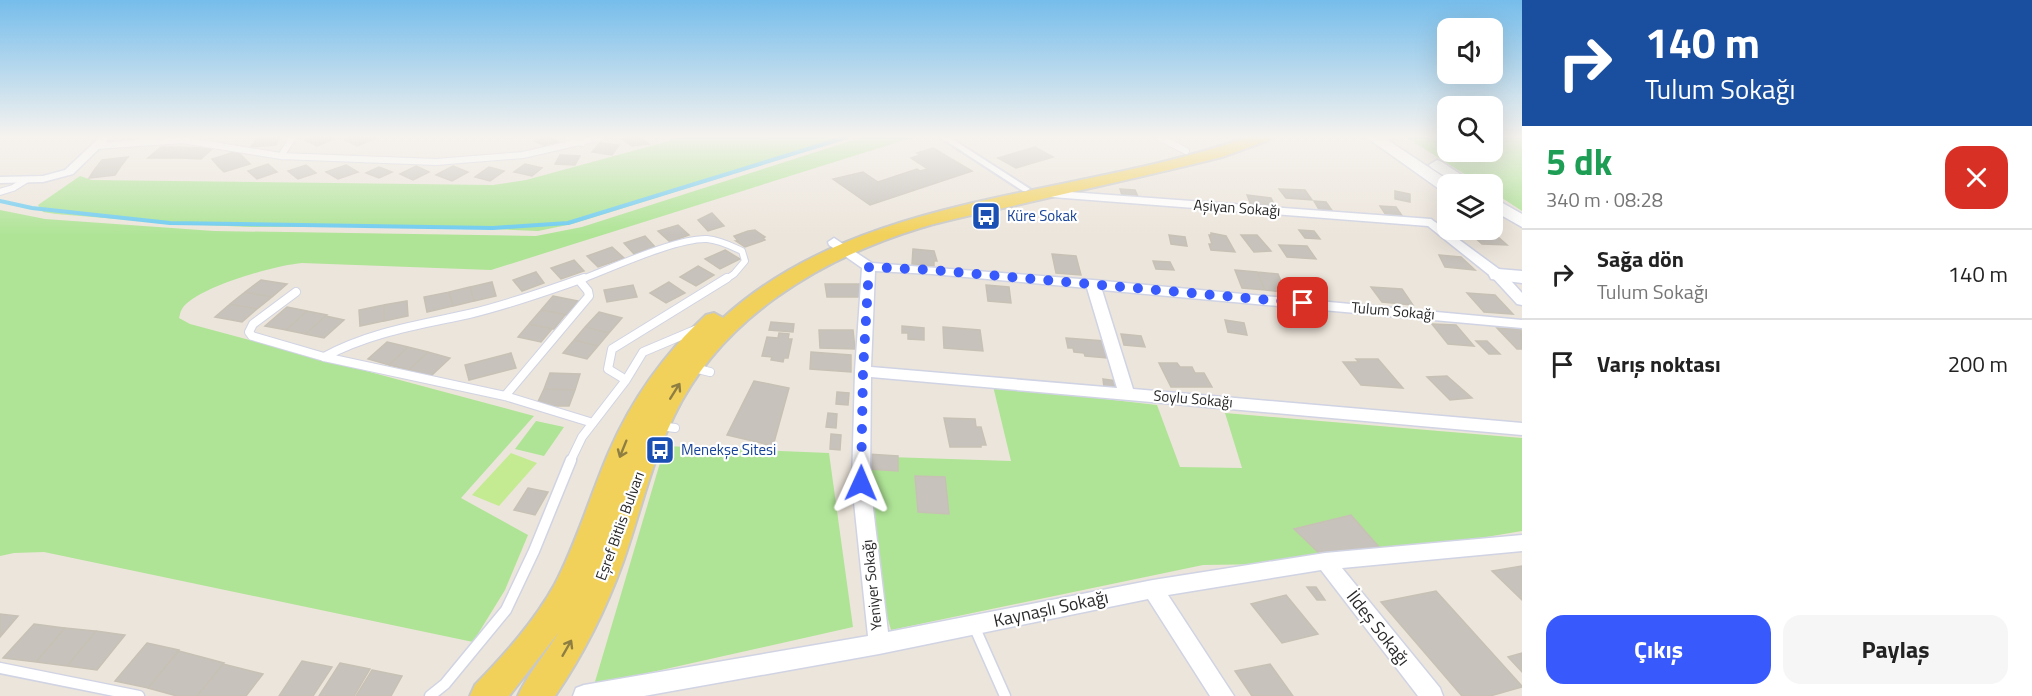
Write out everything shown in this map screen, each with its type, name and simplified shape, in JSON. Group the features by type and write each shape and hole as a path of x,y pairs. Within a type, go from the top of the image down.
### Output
{"main road":[{"name":"Eşref Bitlis Bulvarı","path":"1034,191 1117,169"},
{"name":"Eşref Bitlis Bulvarı","path":"487,696 527,651 564,595 630,432 651,394 670,366 710,324 750,291 772,275 912,215 1140,169"},
{"path":"1421,169 1437,181"},
{"path":"1503,209 1522,222"},
{"path":"1503,227 1522,238"},
{"name":"Eşref Bitlis Bulvarı","path":"535,696 569,645 593,598 666,427 670,399 701,370 728,326 755,304 840,246"},
{"path":"1498,275 1522,277"}],"street":[{"path":"0,180 43,178 72,169"},
{"path":"998,169 1034,191"},
{"name":"Aşiyan Sokağı","path":"1034,191 1431,223 1498,275"},
{"path":"840,246 869,267"},
{"name":"Tulum Sokağı","path":"869,267 1093,284 1522,324"},
{"name":"Yeniyer Sokağı","path":"869,267 863,371 861,483 879,644"},
{"path":"1498,275 1522,301"},
{"path":"1093,284 1126,393"},
{"name":"Soylu Sokağı","path":"863,371 1522,429"},
{"name":"Kaynaşlı Sokağı","path":"584,696 879,644 1153,589 1325,561 1522,543"},
{"name":"İldeş Sokağı","path":"1325,561 1432,696"},
{"path":"1153,589 1223,696"}],"lane":[{"path":"0,192 13,188 26,180"},
{"path":"324,357 343,345 371,335 488,309 579,280 684,242 703,238 717,239 742,251 745,261 734,274 612,349 608,369 626,380"},
{"path":"505,396 589,296 588,291 579,280"},
{"path":"296,292 253,324 249,332 252,336 324,357 505,396 592,423"},
{"path":"430,696 445,684 506,610 534,551 557,490 582,437 626,380 643,352 710,324"},
{"path":"973,625 1005,696"},
{"path":"0,668 139,696"}],"green space":[{"path":"565,169 747,169 572,224 538,231 448,227 251,227 178,224 56,214 43,212 38,205 80,176 92,180 493,185 526,180"},
{"path":"762,169 811,169 491,270 302,263 275,268 238,278 203,293 182,309 179,318 190,324 534,416 461,498 528,535 505,590 473,642 44,552 0,556 0,210 45,219 214,231 536,236 582,227"},
{"path":"1457,169 1522,169 1522,211 1503,199 1503,174 1464,174"},
{"path":"993,386 1157,405 1180,467 1242,468 1225,413 1522,438 1522,531 1331,563 1203,565 891,630 872,563 859,456 1011,461"},
{"path":"536,421 564,427 544,456 515,449"},
{"path":"665,446 829,453 853,627 594,685"},
{"path":"511,453 537,463 499,506 472,495"}],"building":[{"path":"95,169 119,169 115,175 89,178"},
{"path":"274,169 277,172 257,179 248,171"},
{"path":"312,169 316,173 298,179 288,171"},
{"path":"333,169 354,169 358,172 338,179 326,172"},
{"path":"374,169 392,172 379,178 366,173"},
{"path":"409,169 424,169 429,172 413,180 400,174"},
{"path":"446,169 468,172 452,181 436,175"},
{"path":"486,169 504,171 490,181 475,177"},
{"path":"517,169 540,169 532,176 514,172"},
{"path":"916,169 972,171 870,205 833,179 863,172 878,182"},
{"path":"1120,189 1135,190 1139,199 1123,198"},
{"path":"1279,189 1305,190 1312,200 1286,198"},
{"path":"1395,191 1410,194 1410,202 1395,199"},
{"path":"1247,195 1271,198 1276,208 1251,205"},
{"path":"1314,201 1326,202 1333,212 1320,211"},
{"path":"1380,206 1396,207 1403,217 1386,215"},
{"path":"712,213 724,226 708,231 698,220"},
{"path":"678,225 689,235 670,242 658,231"},
{"path":"755,230 765,237 763,238 765,240 745,247 736,241 738,241 734,236"},
{"path":"1299,230 1314,231 1320,239 1305,238"},
{"path":"1211,233 1226,236 1235,252 1211,250 1209,235"},
{"path":"1169,235 1185,237 1187,246 1171,244"},
{"path":"1241,235 1257,235 1271,251 1254,252"},
{"path":"645,236 655,247 634,254 624,243"},
{"path":"1478,240 1501,240 1507,245 1482,244"},
{"path":"1279,245 1307,246 1316,259 1287,257"},
{"path":"612,247 624,258 598,267 587,256"},
{"path":"913,249 934,251 937,261 934,261 934,266 912,264"},
{"path":"725,250 740,259 720,269 705,259"},
{"path":"1052,254 1076,256 1081,275 1056,273"},
{"path":"1439,255 1461,257 1475,270 1445,267"},
{"path":"574,260 584,271 561,279 551,268"},
{"path":"1153,261 1170,262 1174,270 1156,269"},
{"path":"698,266 714,275 696,286 680,277"},
{"path":"1235,270 1257,272 1265,290 1242,288"},
{"path":"536,272 544,283 522,291 513,280"},
{"path":"1257,272 1278,274 1281,281 1285,281 1290,293 1265,290"},
{"path":"261,280 287,284 272,297 245,292"},
{"path":"492,282 496,296 474,301 470,287"},
{"path":"669,282 685,293 666,303 650,293"},
{"path":"825,284 862,284 864,297 827,297"},
{"path":"633,285 637,297 607,302 604,290"},
{"path":"986,285 1009,287 1011,303 988,301"},
{"path":"470,287 474,301 453,306 449,292"},
{"path":"1371,287 1402,289 1413,305 1382,302"},
{"path":"245,292 272,297 257,309 230,304"},
{"path":"449,292 453,306 427,312 424,297"},
{"path":"1467,293 1495,295 1513,314 1484,312"},
{"path":"553,296 578,301 567,315 541,310"},
{"path":"407,301 408,316 384,321 384,305"},
{"path":"230,304 257,309 242,322 215,317"},
{"path":"384,305 384,321 360,326 359,310"},
{"path":"287,307 307,311 286,330 265,326"},
{"path":"541,310 565,315 554,329 529,324"},
{"path":"307,311 327,315 305,334 286,330"},
{"path":"599,312 622,318 609,333 585,327"},
{"path":"326,316 344,320 324,338 305,334"},
{"path":"1225,320 1244,323 1247,335 1228,332"},
{"path":"771,322 794,324 793,332 769,330"},
{"path":"529,324 552,329 541,342 518,337"},
{"path":"1432,324 1456,325 1474,346 1448,344"},
{"path":"902,326 924,328 924,340 908,339 908,333 902,333"},
{"path":"585,327 609,333 598,346 574,340"},
{"path":"943,327 980,330 983,351 944,348"},
{"path":"1497,328 1521,329 1522,349 1517,349"},
{"path":"819,330 853,330 855,349 820,348"},
{"path":"779,333 789,334 788,339 792,339 788,358 784,358 783,362 762,356 767,337 778,338"},
{"path":"1121,334 1141,336 1145,347 1124,345"},
{"path":"1066,338 1105,341 1107,358 1085,356 1084,353 1074,352 1073,348 1068,348"},
{"path":"574,340 598,346 587,359 563,353"},
{"path":"1476,341 1487,341 1500,354 1489,354"},
{"path":"387,342 408,347 389,365 368,359"},
{"path":"408,347 428,352 409,370 389,365"},
{"path":"428,352 450,358 431,376 409,370"},
{"path":"811,352 851,355 851,372 810,369"},
{"path":"511,353 516,368 469,380 465,365"},
{"path":"1356,359 1378,359 1403,388 1361,385 1343,362 1359,362"},
{"path":"1159,363 1177,363 1180,367 1192,367 1195,373 1204,373 1212,387 1171,387"},
{"path":"550,373 580,374 575,390 544,389"},
{"path":"1447,376 1472,398 1450,400 1427,377"},
{"path":"1103,379 1117,381 1119,389 1104,387"},
{"path":"754,381 789,388 773,446 727,435"},
{"path":"544,389 575,390 569,406 536,406"},
{"path":"837,392 849,393 848,405 836,404"},
{"path":"828,413 837,414 836,428 826,427"},
{"path":"944,418 975,419 976,427 981,427 986,445 950,447"},
{"path":"831,434 841,435 840,450 830,449"},
{"path":"867,454 898,456 898,471 867,469"},
{"path":"915,476 945,477 949,514 918,512"},
{"path":"528,488 548,492 535,515 514,510"},
{"path":"1351,515 1379,547 1322,556 1294,529"},
{"path":"1522,566 1522,600 1492,571"},
{"path":"1307,587 1316,587 1325,600 1317,600"},
{"path":"1436,591 1522,687 1490,696 1462,696 1381,602"},
{"path":"1286,595 1318,634 1282,643 1251,604"},
{"path":"0,614 18,616 0,637"},
{"path":"34,624 65,628 36,662 3,658"},
{"path":"65,628 96,631 67,666 36,662"},
{"path":"96,631 125,635 97,670 67,666"},
{"path":"147,643 179,650 148,688 115,681"},
{"path":"179,651 224,663 197,696 177,696 148,688"},
{"path":"1522,653 1522,672 1508,657"},
{"path":"302,661 332,667 313,696 279,696"},
{"path":"340,663 370,669 354,696 319,696"},
{"path":"223,664 263,674 246,696 197,696"},
{"path":"1270,664 1293,696 1252,696 1235,671"},
{"path":"372,670 402,676 391,696 356,696"}],"waterway":[{"path":"0,201 32,208 170,223 493,228 568,223 742,169"}],"place":[{"name":"Küre Sokak","path":"986,216"},
{"name":"Menekşe Sitesi","path":"660,450"}],"route":[{"path":"861,483 863,371 869,267 932,270 1303,303"}]}
